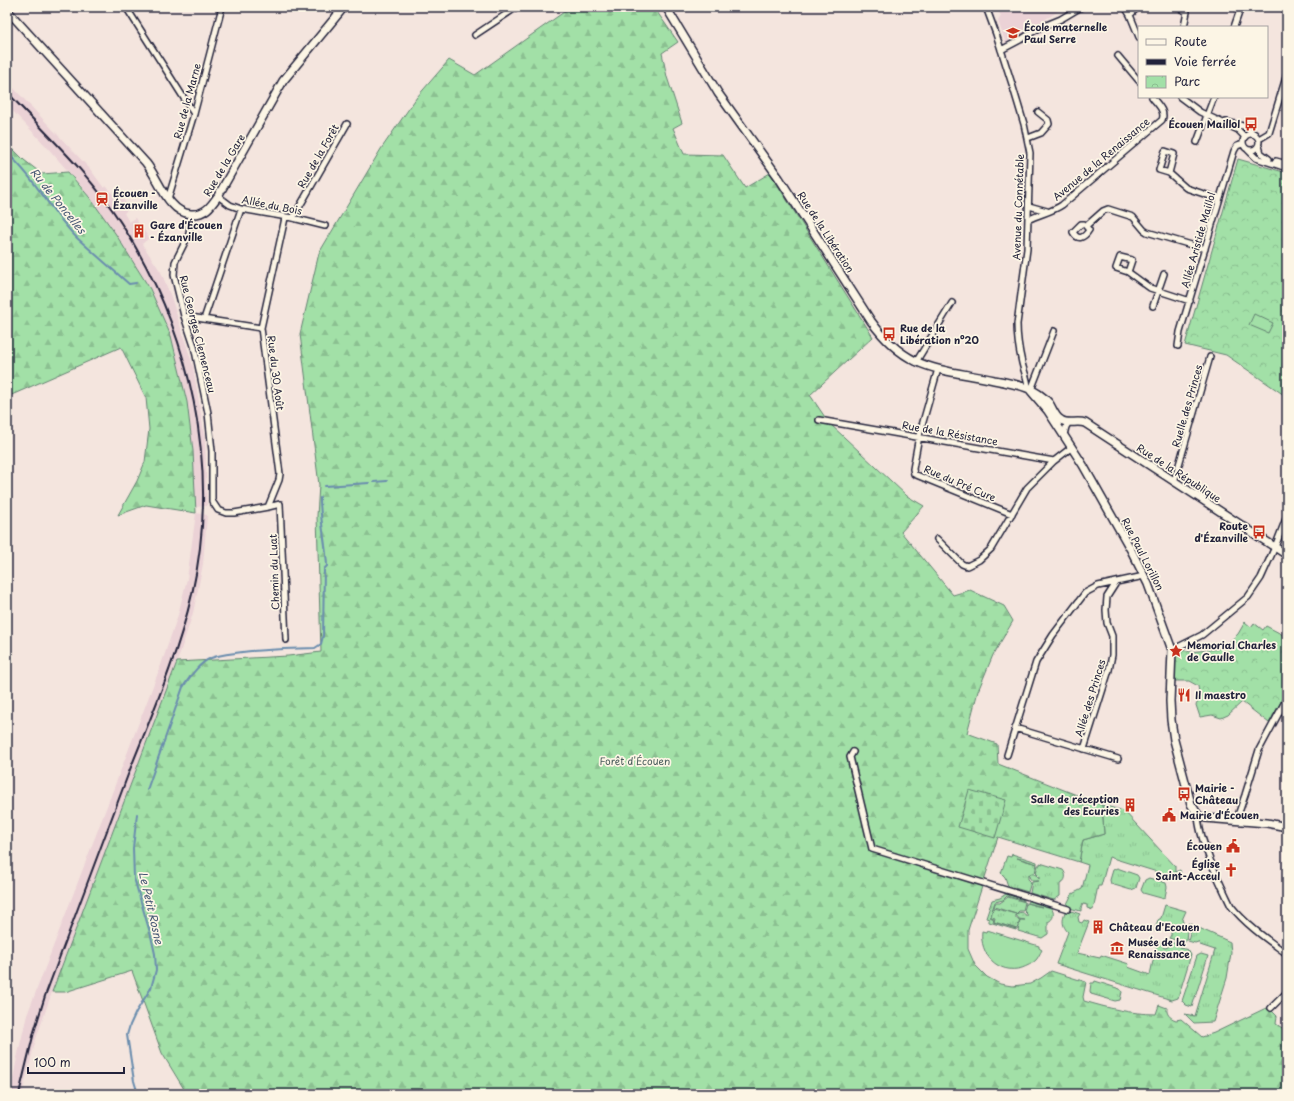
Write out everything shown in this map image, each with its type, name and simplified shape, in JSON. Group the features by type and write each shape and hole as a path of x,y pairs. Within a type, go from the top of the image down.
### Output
{"main road":[{"name":"Rue de la Gare","path":"190,214 200,213 207,210 218,196 283,81 344,7"},
{"name":"Rue de la Libération","path":"666,7 718,93 779,178 871,321 896,350 924,366 1030,389"},
{"path":"7,10 152,170 168,199 178,211 190,214"},
{"path":"1030,389 1046,400 1060,419 1069,422"},
{"name":"Rue Paul Lorillon","path":"1030,389 1048,411 1072,447 1131,550 1154,599 1172,650 1170,701 1171,720 1178,757 1191,804 1198,815"},
{"name":"Rue de la République","path":"1069,422 1077,421 1085,423 1287,555"},
{"path":"1198,815 1211,819 1267,823 1287,827"}],"street":[{"path":"126,7 194,114"},
{"path":"475,35 517,7"},
{"name":"Avenue du Connétable","path":"986,7 1028,138 1031,160 1027,249 1017,324 1022,362 1030,389"},
{"path":"1001,50 1039,28 1061,19 1081,7"},
{"path":"1125,7 1138,35"},
{"path":"1130,15 1138,7"},
{"path":"1177,7 1187,12 1184,26"},
{"path":"1234,26 1241,7"},
{"name":"Rue de la Marne","path":"168,199 175,181 194,114 221,8"},
{"path":"1118,56 1138,80"},
{"path":"1245,137 1249,134 1258,137 1269,133 1287,74"},
{"name":"Avenue de la Renaissance","path":"1028,220 1062,205 1162,120 1164,115 1163,111 1153,98"},
{"path":"1181,98 1192,108 1238,130 1245,137"},
{"path":"1196,142 1214,98"},
{"path":"1028,138 1041,133 1049,124 1048,120 1038,112"},
{"path":"1215,120 1243,126 1258,137 1262,155 1287,164"},
{"name":"Rue de la Forêt","path":"293,218 347,124"},
{"path":"1244,146 1245,137"},
{"name":"Allée Aristide Maillol","path":"1178,346 1180,332 1234,151 1237,146 1244,146"},
{"path":"1244,146 1251,150 1259,146"},
{"path":"1244,146 1256,158 1287,168"},
{"path":"1168,173 1186,188 1220,199"},
{"name":"Allée du Bois","path":"218,196 230,205 241,209 285,218 293,218 325,226"},
{"path":"1029,206 1048,211"},
{"path":"204,319 241,209"},
{"path":"1086,226 1103,211 1111,209 1134,217 1147,232 1205,249"},
{"name":"Rue Georges Clemenceau","path":"190,214 189,234 175,262 174,275 184,316 194,346 208,413 212,451 212,497 216,508 221,512 234,514 268,507"},
{"name":"Rue du 30 Août","path":"268,507 280,474 262,328 285,218"},
{"path":"1128,272 1145,286 1190,301"},
{"path":"1153,306 1164,274"},
{"path":"916,362 952,303"},
{"path":"184,316 262,328"},
{"path":"1030,389 1054,331"},
{"name":"Ruelle des Princes","path":"1174,482 1210,357"},
{"path":"919,436 938,369"},
{"name":"Rue de la Résistance","path":"819,420 919,436 1054,461"},
{"path":"1064,435 1069,422"},
{"name":"Rue du Pré Cure","path":"919,436 913,469 914,474 1012,514"},
{"path":"937,539 958,560 967,566 979,560 992,549 1027,488 1054,461 1072,447"},
{"name":"Chemin du Luat","path":"268,507 280,504 286,640"},
{"path":"1172,650 1202,635 1248,597 1261,578 1276,547 1287,516"},
{"path":"1007,755 1036,662 1053,635 1085,592 1098,586 1144,576"},
{"name":"Allée des Princes","path":"1084,749 1112,655 1112,636 1107,623 1106,610 1107,597 1116,583"},
{"path":"1236,821 1260,750 1287,698"},
{"name":"Allée des Princes","path":"1015,728 1118,759"},
{"path":"853,752 850,757 872,849 1068,909"},
{"path":"1198,815 1198,826 1209,856 1231,906 1236,913 1287,954"},
{"path":"1271,1008 1287,992"}],"shaded area":[{"name":"École maternelle Paul Serre","path":"993,7 1065,7 1006,44 998,21 1001,16 998,11 994,10"},
{"path":"7,81 90,169 104,188 106,186 115,197 120,194 129,209 124,213 129,222 135,218 149,238 142,244 161,272 171,297 193,366 205,439 207,506 195,507 193,451 187,402 171,336 150,289 119,240 81,186 7,105"},
{"path":"196,513 207,515 203,564 193,613 177,662 52,992 36,1039 22,1094 10,1094 27,1015 161,665 178,615 187,579"}],"green space":[{"name":"Forêt d'Écouen","path":"571,7 653,7 678,42 662,53 667,77 682,123 673,128 684,154 723,155 745,188 770,173 873,337 810,395 829,423 907,496 924,506 901,532 953,595 970,590 1004,606 1013,621 993,655 978,691 967,733 997,744 998,764 1102,805 1104,834 1083,840 1079,862 998,837 968,930 968,949 975,965 987,977 1000,984 1012,986 1030,984 1051,971 1086,982 1083,997 1084,1001 1120,1010 1156,1014 1159,1005 1167,1008 1167,1012 1170,1017 1176,1020 1181,1019 1202,1037 1214,1033 1266,1008 1277,1016 1276,1024 1287,1031 1287,1094 187,1094 162,1053 132,971 65,992 52,992 177,662 288,656 321,652 317,516 319,485 300,334 319,253 381,149 417,97 449,60 475,75"},
{"path":"7,143 24,160 42,174 68,172 90,198 115,233 150,289 171,336 187,402 193,451 196,513 146,505 118,515 137,481 145,462 149,429 146,398 121,347 7,397"},
{"path":"1238,159 1287,173 1287,397 1226,355 1185,345"},
{"path":"1254,314 1273,323 1268,333 1249,325"},
{"path":"1245,622 1251,627 1254,623 1263,630 1266,626 1287,637 1287,691 1269,723 1242,702 1228,715 1221,718 1212,715 1200,717 1196,705 1200,699 1198,686 1189,681 1174,681 1173,656 1178,647 1190,652 1217,649 1228,643 1238,634"},
{"path":"969,790 1006,800 995,838 958,827"},
{"path":"1102,805 1124,811 1175,866 1175,872 1180,870 1181,874 1178,879 1177,877 1171,875 1170,876 1109,857 1101,886 1098,886 1093,910 1087,908 1087,905 1083,904 1081,911 1069,908 1067,904 1072,894 1082,889 1088,865 1079,862 1083,840 1104,834"},
{"path":"1012,854 1037,862 1035,873 1028,875 1028,879 1031,882 1028,892 1008,886 1005,877 1001,873 1007,856 1011,857"},
{"path":"1040,863 1063,870 1065,874 1065,880 1060,884 1060,896 1054,900 1030,893 1032,882 1039,881 1032,881 1029,877 1030,874 1036,875 1039,879 1039,876 1036,873"},
{"path":"1117,868 1137,875 1139,878 1136,888 1131,890 1111,884 1110,880 1113,870"},
{"path":"1149,878 1166,883 1167,887 1165,897 1161,898 1143,893 1141,890 1145,880"},
{"path":"1006,894 1024,900 1007,896 1003,900 995,902 990,917 994,919 993,922 1016,930 989,922 989,919 986,918 992,900 1000,898"},
{"path":"1008,897 1025,902 1023,911 1019,911 1016,914 994,907 995,903 1000,903"},
{"path":"1028,901 1051,908 1053,912 1053,918 1048,922 1048,934 1042,938 1018,931 1020,920 1025,920 1019,919 1016,915 1021,912 1027,917 1027,914 1024,911 1026,903 1042,907 1027,903"},
{"path":"1165,905 1186,911 1182,920 1187,930 1186,941 1184,940 1182,942 1169,938 1171,931 1160,927 1158,932 1154,931 1158,920 1161,918"},
{"path":"993,908 1016,914 1016,918 1020,920 1017,929 994,922 995,918 991,917"},
{"path":"1068,910 1080,914 1078,917 1079,922 1082,923 1084,920 1089,922 1077,953 1100,958 1101,955 1129,964 1128,967 1150,975 1157,942 1163,944 1163,947 1165,948 1168,947 1168,941 1188,950 1191,955 1178,998 1172,1000 1056,964 1068,932 1063,920 1065,912"},
{"path":"1188,923 1230,942 1231,953 1227,978 1213,1022 1194,1023 1185,1014 1195,1016 1215,950 1200,945 1198,942 1195,943 1188,941 1191,930"},
{"path":"987,930 1039,946 1042,950 1036,960 1029,965 1022,968 1005,968 992,961 987,955 982,939 982,931 986,932"},
{"path":"1201,954 1208,956 1192,1007 1186,1005 1182,1001 1197,956"},
{"path":"1095,981 1120,989 1122,992 1120,1000 1115,1001 1091,994 1091,983 1094,983"}],"waterway":[{"name":"Ru de Poncelles","path":"7,153 26,173 77,238 129,284 136,283"},
{"path":"374,482 387,481"},
{"path":"325,486 369,483"},
{"path":"147,790 183,687 203,663 211,658 226,654 265,650 315,648 321,644 323,636 324,569 327,566 320,498"},
{"name":"Le Petit Rosne","path":"137,814 133,848 134,878 151,936 155,954 156,970 151,988 136,1012 127,1035 134,1081 138,1094"}],"railway":[{"path":"7,92 82,171 96,188 121,223 145,265 166,309 182,355 194,401 201,449 203,497 200,546 192,594 186,617 164,684 129,772 45,996 34,1032 19,1094"}],"place":[{"name":"École maternelle Paul Serre","path":"1013,33"},
{"name":"Écouen Maillol","path":"1251,124"},
{"name":"Écouen - Ézanville","path":"102,199"},
{"name":"Gare d'Écouen - Ézanville","path":"139,231"},
{"name":"Rue de la Libération n°20","path":"889,334"},
{"name":"Route d'Ézanville","path":"1259,532"},
{"name":"Memorial Charles de Gaulle","path":"1176,651"},
{"name":"Il maestro","path":"1184,695"},
{"name":"Mairie - Château","path":"1184,794"},
{"name":"Salle de réception des Ecuries","path":"1130,805"},
{"name":"Mairie d'Écouen","path":"1169,815"},
{"name":"Écouen","path":"1233,846"},
{"name":"Église Saint-Acceul","path":"1231,870"},
{"name":"Château d'Ecouen","path":"1098,927"},
{"name":"Musée de la Renaissance","path":"1117,948"}]}
